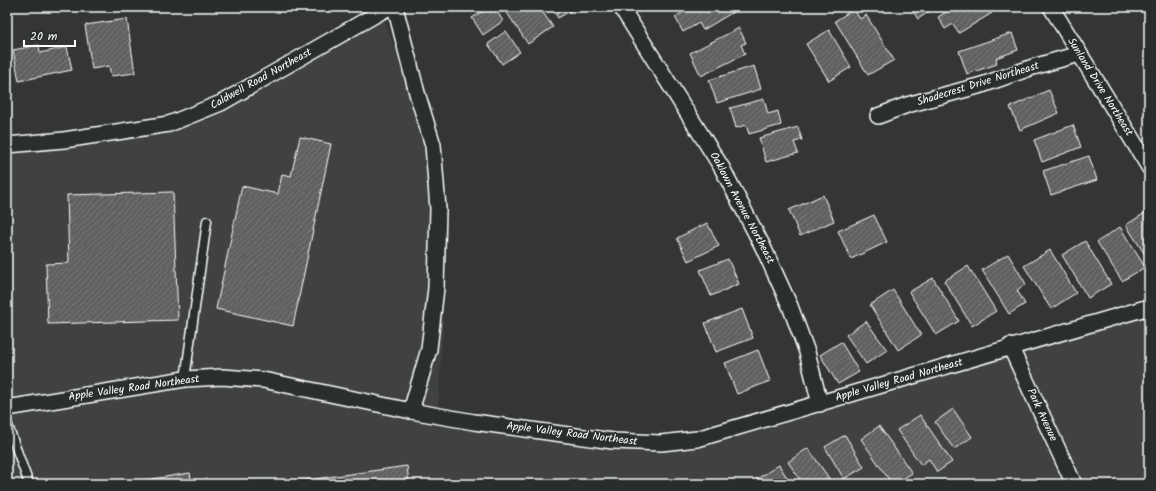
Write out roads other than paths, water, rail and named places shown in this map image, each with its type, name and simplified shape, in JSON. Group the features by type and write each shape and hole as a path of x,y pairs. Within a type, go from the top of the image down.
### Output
{"street":[{"name":"Caldwell Road Northeast","path":"7,145 64,140 169,124 221,103 389,7"},
{"path":"395,7 417,93 433,145 438,209 436,288 429,349 411,411"},
{"name":"Oaklawn Avenue Northeast","path":"621,7 722,168 763,247 790,306 808,352 820,404"},
{"name":"Sunland Drive Northeast","path":"1051,7 1134,140 1149,167"},
{"name":"Shadecrest Drive Northeast","path":"878,116 907,105 982,85 1033,67 1079,54"},
{"name":"Apple Valley Road Northeast","path":"7,408 185,379 222,377 263,380 411,411 474,422 613,441 661,442 697,439 957,364 1010,346 1149,307"},
{"name":"Park Avenue","path":"1010,346 1074,484"}],"lane":[{"path":"185,379 207,221"},
{"path":"7,423 29,484"}]}
